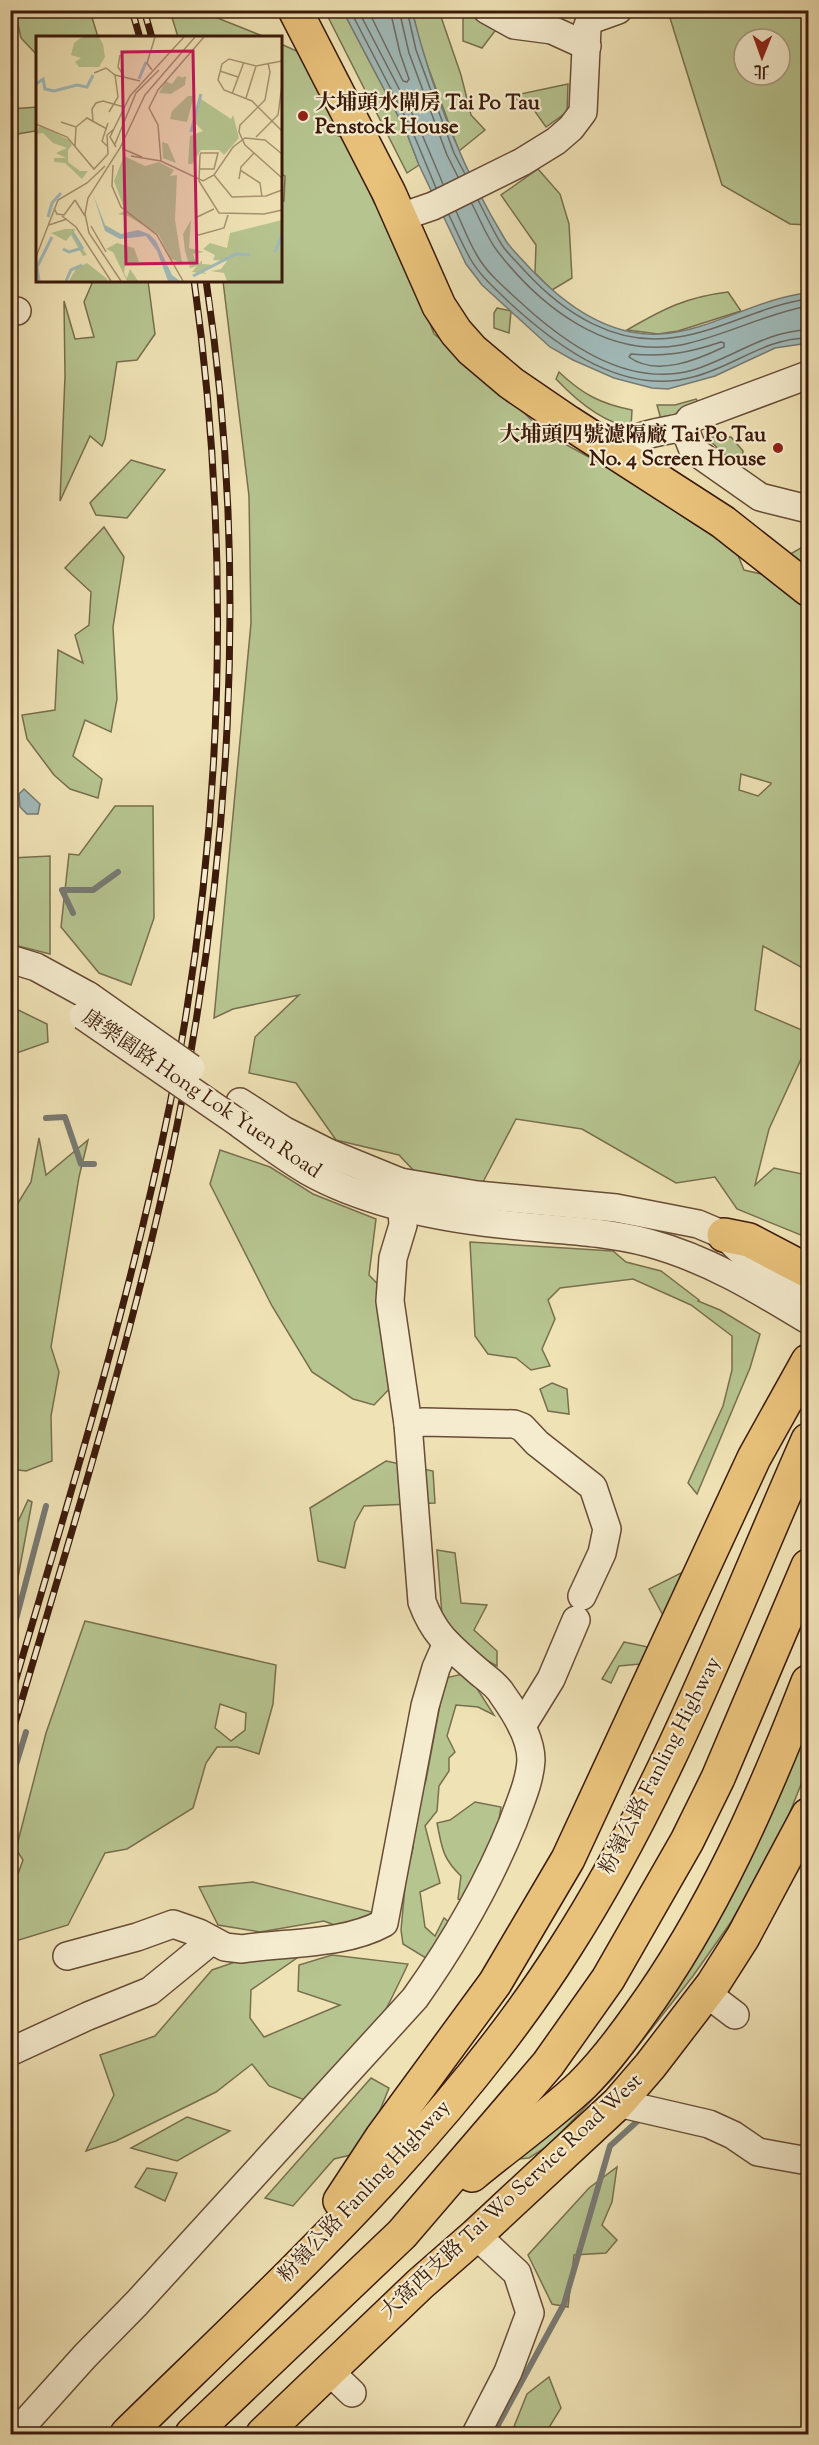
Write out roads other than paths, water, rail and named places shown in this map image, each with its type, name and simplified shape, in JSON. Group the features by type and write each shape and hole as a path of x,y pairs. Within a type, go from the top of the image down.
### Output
{"main road":[{"path":"295,10 401,217 439,306 456,332 472,350 511,383 723,522 808,589"},
{"path":"724,1235 749,1240 808,1271"},
{"path":"297,2265 382,2138 495,1983 556,1879 594,1806 754,1458 808,1361"},
{"name":"粉嶺公路 Fanling Highway","path":"127,2434 406,2155 496,2046 565,1948 646,1805 717,1655 808,1440"},
{"path":"402,2234 548,2064 608,1979 687,1841 718,1778 808,1566"},
{"path":"192,2434 402,2234 581,2086 625,2034 669,1974 708,1908 775,1768 808,1682"},
{"name":"大窩西支路 Tai Wo Service Road West","path":"263,2434 420,2283 476,2235 638,2108 650,2066 706,1993 743,1937 808,1815"}],"street":[{"path":"487,10 514,25 552,30 587,46"},
{"path":"401,217 433,207 522,162 556,141 583,112 587,28 590,20 609,13"},
{"path":"617,454 621,446 643,436 684,427 690,419 808,375"},
{"path":"684,427 693,450 760,497 808,509"},
{"name":"康樂園路 Hong Lok Yuen Road","path":"10,959 36,967 86,1006 240,1113 285,1131 329,1153 401,1194 474,1221 606,1234 665,1248 733,1275 808,1320"},
{"name":"康樂園路 Hong Lok Yuen Road","path":"10,972 86,1006"},
{"path":"15,2434 416,1998 439,1964 485,1882 502,1848 522,1797 531,1760 522,1726 501,1691 447,1643 430,1623 422,1602 408,1424 390,1301 393,1258 403,1225 401,1194"},
{"name":"康樂園路 Hong Lok Yuen Road","path":"401,1194 477,1195 616,1208 698,1224 724,1235 743,1253 778,1275 808,1290"},
{"path":"408,1424 424,1422 514,1424 522,1427 537,1443 593,1487 607,1529 602,1553 551,1679 522,1726"},
{"path":"67,1956 137,1937 173,1924 199,1933 225,1947 242,1949 350,1937 368,1932 384,1923 425,1706 436,1668 447,1643"},
{"path":"10,2052 88,2016 150,1991 211,1941"},
{"path":"706,1993 735,2014"},
{"path":"638,2108 709,2124 733,2135 758,2152 806,2164"},
{"path":"476,2235 517,2273 530,2313 508,2372 476,2434"},
{"path":"329,2371 352,2394"}],"water":[{"path":"343,11 412,11 429,70 450,129 490,214 513,250 540,279 570,304 622,330 660,334 679,332 771,301 808,293 808,343 775,348 715,376 668,389 652,388 614,378 550,347 482,285 466,264 419,165 406,131"},
{"path":"24,789 40,804 38,814 27,814 20,807 19,794"}],"waterway":[{"path":"73,913 62,890 93,890 118,872"},
{"path":"46,1118 65,1117 81,1164 94,1164"},
{"path":"10,1642 46,1506"},
{"path":"10,1784 26,1732"},
{"path":"493,2434 564,2304 610,2146 642,2117"}],"railway":[{"path":"132,10 139,36"},
{"path":"144,10 151,36"},
{"path":"10,1699 117,1329 136,1254 170,1104 188,1002 202,899 211,796 216,693 217,589 214,486 206,383 194,282"},
{"path":"10,1740 95,1453 152,1237 190,1056 207,946 220,835 227,724 230,612 228,501 220,390 206,282"}],"place":[{"name":"大埔頭水閘房 Tai Po Tau Penstock House","path":"303,116"},
{"name":"大埔頭四號濾隔廠 Tai Po Tau No. 4 Screen House","path":"778,448"}]}
